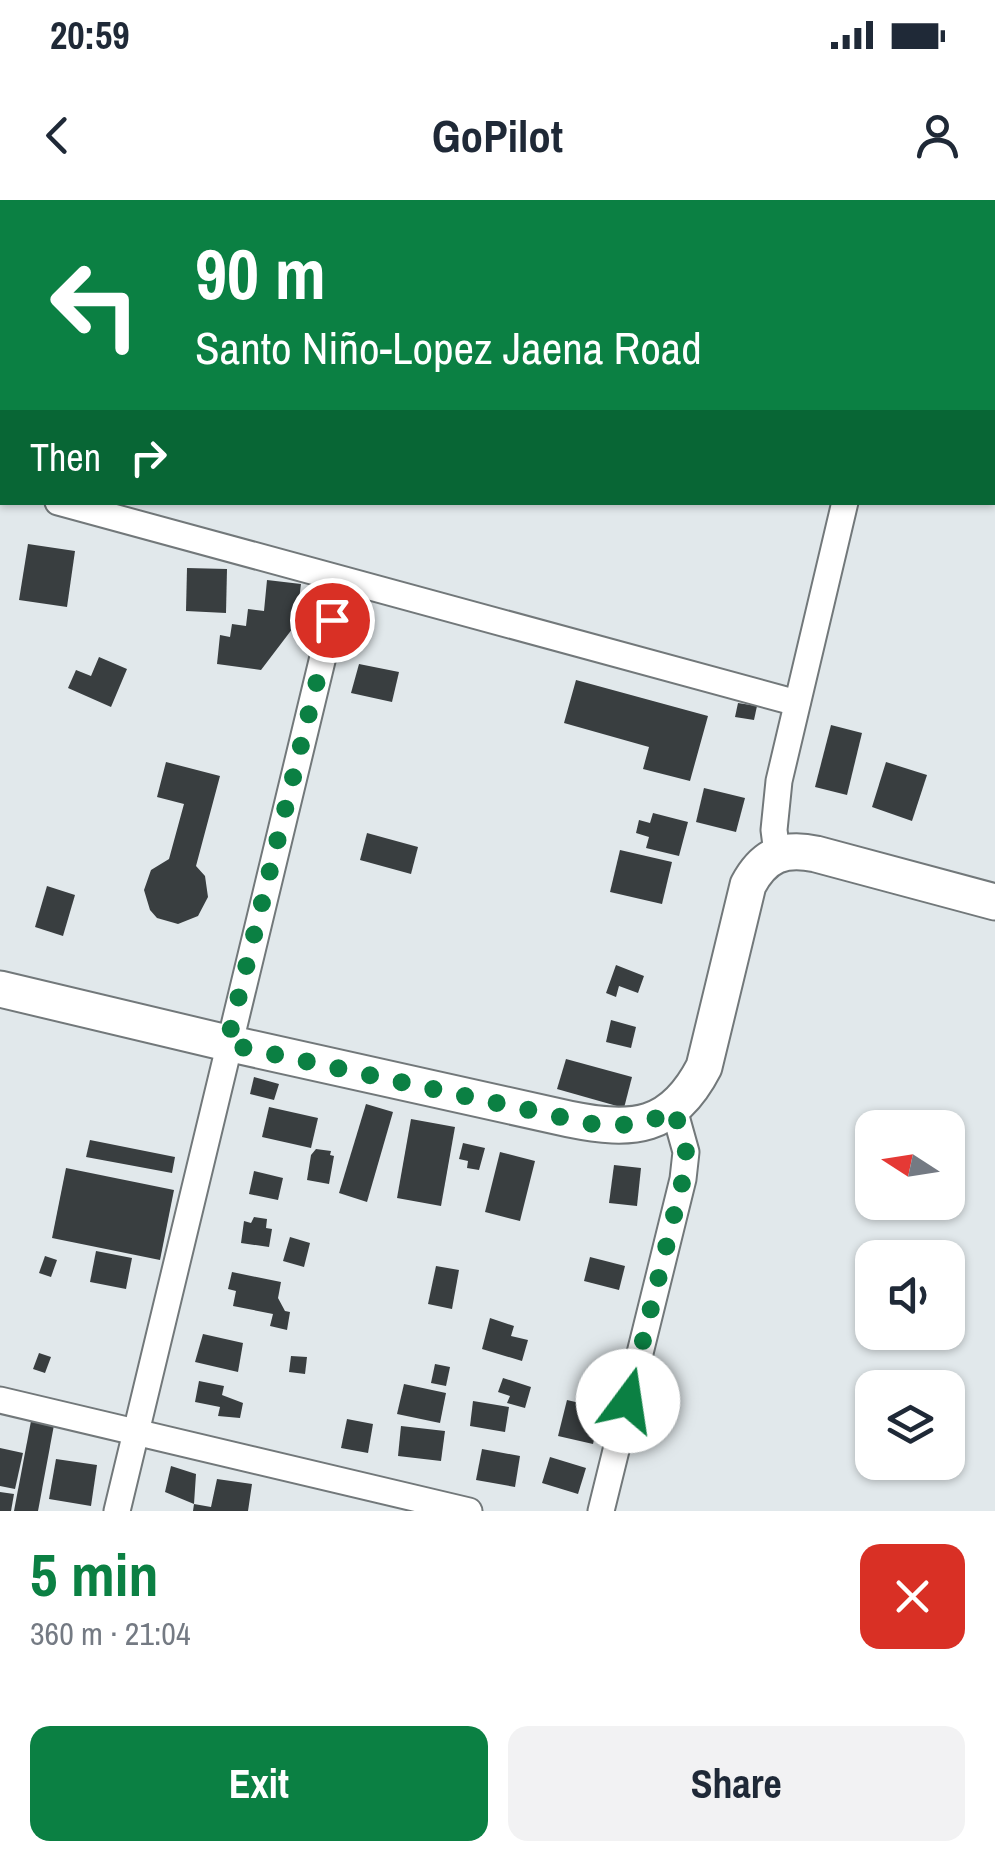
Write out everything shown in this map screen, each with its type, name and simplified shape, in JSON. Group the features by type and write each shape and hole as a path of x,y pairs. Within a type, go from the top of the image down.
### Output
{"street":[{"path":"69,505 797,703"},
{"path":"777,853 775,804 844,505"},
{"path":"117,1511 341,582"},
{"path":"0,989 227,1044 593,1124 640,1125 674,1109 692,1090 704,1067 748,885 764,861 790,850 816,854 995,902"},
{"path":"600,1511 683,1179 686,1152 674,1109"},
{"path":"0,1400 469,1511"}],"building":[{"path":"28,544 75,551 67,607 19,600"},
{"path":"187,568 227,569 226,613 186,611"},
{"path":"267,580 301,584 296,624 261,670 217,664 220,635 230,637 232,624 246,626 248,609 264,611"},
{"path":"99,657 127,669 111,707 68,688 76,670 91,676"},
{"path":"359,664 399,672 392,702 351,693"},
{"path":"576,680 708,716 690,781 643,769 649,747 564,723"},
{"path":"738,703 757,706 754,720 735,717"},
{"path":"831,725 862,733 847,795 815,787"},
{"path":"166,762 220,776 196,866 205,876 208,897 198,916 178,924 157,918 144,890 151,870 169,859 184,804 157,797"},
{"path":"886,762 927,775 912,821 872,807"},
{"path":"704,788 745,798 736,832 696,822"},
{"path":"653,813 688,822 679,856 646,848 649,837 636,833 639,820 650,823"},
{"path":"367,833 418,847 411,874 360,860"},
{"path":"620,850 672,862 662,904 610,892"},
{"path":"47,886 75,895 63,936 35,927"},
{"path":"616,965 644,976 638,993 619,986 616,997 606,993"},
{"path":"611,1020 636,1027 631,1048 606,1042"},
{"path":"566,1059 632,1077 624,1108 557,1089"},
{"path":"254,1077 279,1084 274,1100 250,1094"},
{"path":"366,1104 393,1112 367,1202 339,1193"},
{"path":"269,1107 318,1118 311,1148 262,1137"},
{"path":"411,1119 455,1127 441,1206 397,1198"},
{"path":"90,1140 175,1157 172,1173 86,1157"},
{"path":"463,1143 485,1148 479,1170 467,1168 468,1161 459,1159"},
{"path":"316,1149 331,1151 334,1156 329,1184 307,1180 311,1155"},
{"path":"500,1152 535,1161 520,1221 485,1212"},
{"path":"614,1165 641,1168 637,1206 609,1203"},
{"path":"66,1168 174,1190 160,1260 52,1238"},
{"path":"254,1171 283,1178 278,1200 249,1194"},
{"path":"254,1217 267,1219 266,1228 272,1229 269,1247 241,1243 244,1221 251,1223"},
{"path":"290,1237 310,1243 304,1267 283,1261"},
{"path":"96,1251 132,1258 126,1289 90,1282"},
{"path":"45,1256 57,1260 51,1277 39,1273"},
{"path":"590,1257 625,1266 619,1290 584,1281"},
{"path":"436,1266 459,1270 452,1309 428,1304"},
{"path":"232,1272 281,1282 278,1298 285,1311 290,1312 287,1330 270,1326 273,1314 233,1306 236,1291 228,1289"},
{"path":"490,1318 514,1326 511,1336 528,1340 522,1361 482,1349"},
{"path":"203,1334 243,1343 238,1372 195,1362"},
{"path":"39,1353 51,1357 45,1373 33,1369"},
{"path":"291,1356 307,1357 305,1374 289,1372"},
{"path":"435,1364 450,1367 446,1386 431,1383"},
{"path":"503,1378 531,1387 525,1408 507,1403 510,1396 498,1392"},
{"path":"199,1381 224,1386 222,1395 243,1403 240,1418 218,1416 220,1407 195,1402"},
{"path":"404,1384 446,1393 440,1423 397,1414"},
{"path":"567,1400 601,1408 593,1444 558,1436"},
{"path":"473,1401 509,1407 505,1432 470,1426"},
{"path":"347,1419 373,1424 368,1453 341,1448"},
{"path":"31,1421 54,1425 38,1511 14,1511"},
{"path":"401,1426 445,1431 441,1461 398,1456"},
{"path":"0,1448 23,1453 15,1489 0,1486"},
{"path":"482,1449 520,1456 515,1487 476,1480"},
{"path":"550,1457 586,1468 578,1494 542,1483"},
{"path":"56,1459 97,1465 91,1506 49,1499"},
{"path":"171,1466 196,1474 194,1504 165,1492"},
{"path":"217,1479 252,1484 248,1511 193,1511 194,1504 211,1507"},
{"path":"0,1492 14,1494 11,1511 0,1511"}],"route":[{"path":"332,620 227,1044 593,1124 640,1125 674,1109 686,1152 683,1179 628,1401"}]}
